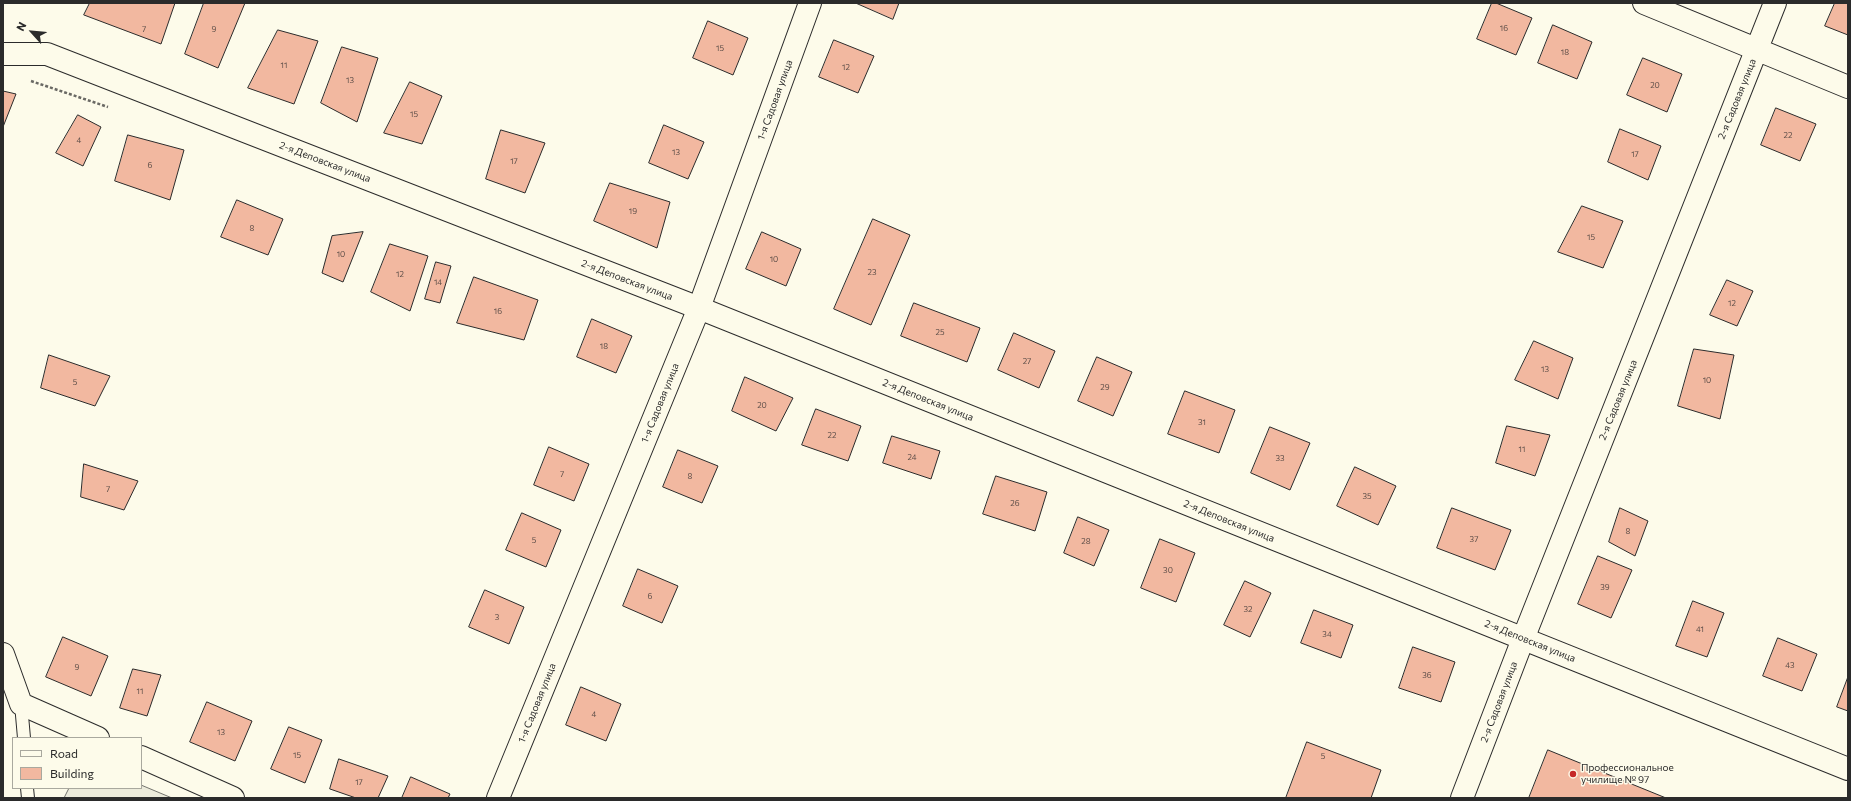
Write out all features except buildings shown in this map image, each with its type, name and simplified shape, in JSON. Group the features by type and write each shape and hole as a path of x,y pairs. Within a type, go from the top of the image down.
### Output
{"street":[{"name":"1-я Садовая улица","path":"498,798 699,308 810,3"},
{"path":"1644,3 1848,87"},
{"name":"2-я Садовая улица","path":"1462,798 1523,639 1775,3"},
{"name":"2-я Деповская улица","path":"3,54 47,54 699,308 1848,769"},
{"path":"3,654 21,704 96,737"},
{"path":"142,757 233,798"}],"lane":[{"path":"21,704 24,737"}],"shaded area":[{"path":"142,785 172,798 64,798 68,789 142,789"}],"place":[{"name":"Профессиональное училище № 97","path":"1573,774"}]}
